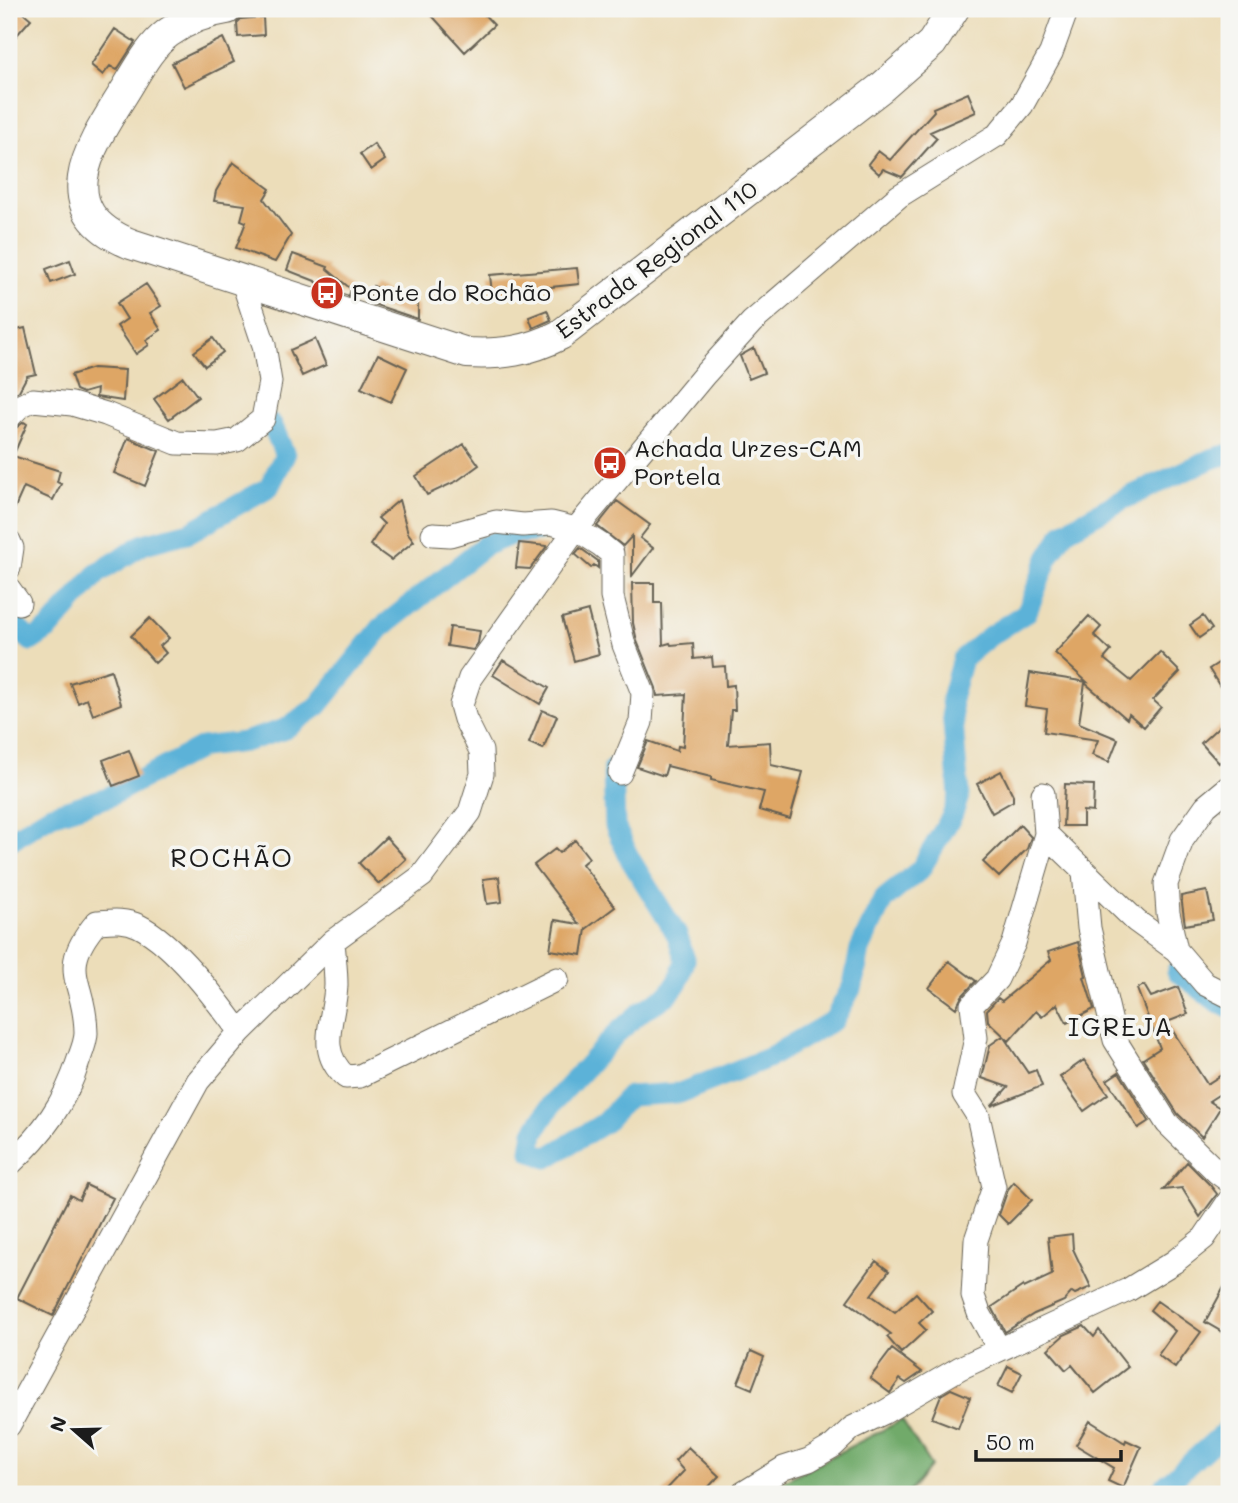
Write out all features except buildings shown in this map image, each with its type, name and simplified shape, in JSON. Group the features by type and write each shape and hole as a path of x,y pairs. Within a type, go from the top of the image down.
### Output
{"main road":[{"name":"Estrada Regional 110","path":"227,9 211,11 188,21 157,43 96,138 83,173 83,191 94,221 113,236 467,354 507,354 538,346 560,335 882,87 932,43 954,9"}],"street":[{"path":"9,1424 198,1081 240,1032 333,940 422,876 470,812 482,774 481,751 461,705 465,689 470,678 576,529 705,374 752,322 899,196 997,135 1022,105 1051,53 1067,9"},
{"path":"9,417 20,406 33,400 72,404 106,414 177,443 217,444 237,440 263,419 270,382 264,345 242,279"},
{"path":"433,534 450,535 496,522 523,525 551,523 576,529 612,554 612,597 624,646 643,692 641,722 620,773"},
{"path":"9,541 12,548 9,568"},
{"path":"1176,950 1168,913 1166,884 1182,840 1206,806 1229,787"},
{"path":"999,1349 979,1313 973,1296 976,1240 994,1187 978,1116 964,1094 976,1038 972,1005 997,979 1014,943 1046,834 1043,794"},
{"path":"1046,834 1136,921 1176,950 1205,984 1229,996"},
{"path":"1084,873 1089,928 1115,1040 1167,1123 1229,1181"},
{"path":"9,1166 36,1139 58,1110 75,1071 87,1035 82,1000 73,967 81,942 97,922 119,920 138,925 160,939 211,991 240,1032"},
{"path":"333,940 336,985 327,1048 335,1068 345,1077 360,1076 557,979"},
{"path":"743,1494 784,1468 809,1460 834,1446 852,1428 960,1368 1128,1290 1174,1262 1204,1238 1229,1201"}],"green space":[{"path":"902,1420 931,1466 908,1494 767,1494 783,1481"}],"waterway":[{"path":"9,620 31,641 49,629 98,573 144,544 190,532 269,487 285,455 272,424"},
{"path":"613,769 615,826 630,859 677,935 685,960 678,982 668,995 642,1011 617,1033 552,1104 534,1132 531,1151 547,1158 604,1123 629,1096 680,1093 768,1058 834,1020 853,985 860,949 883,900 920,870 952,816 959,796 951,699 962,659 990,636 1027,612 1048,558 1064,532 1122,500 1211,459 1229,454"},
{"path":"9,841 51,815 108,797 202,747 244,742 285,729 318,706 381,628 484,546 513,534 539,531"},
{"path":"1177,971 1229,1008"},
{"path":"1156,1494 1229,1428"}],"place":[{"name":"Ponte do Rochão","path":"327,293"},
{"name":"Achada Urzes-CAM Portela","path":"610,463"}],"district":[{"name":"ROCHÃO","path":"232,858"},
{"name":"IGREJA","path":"1121,1027"}]}
